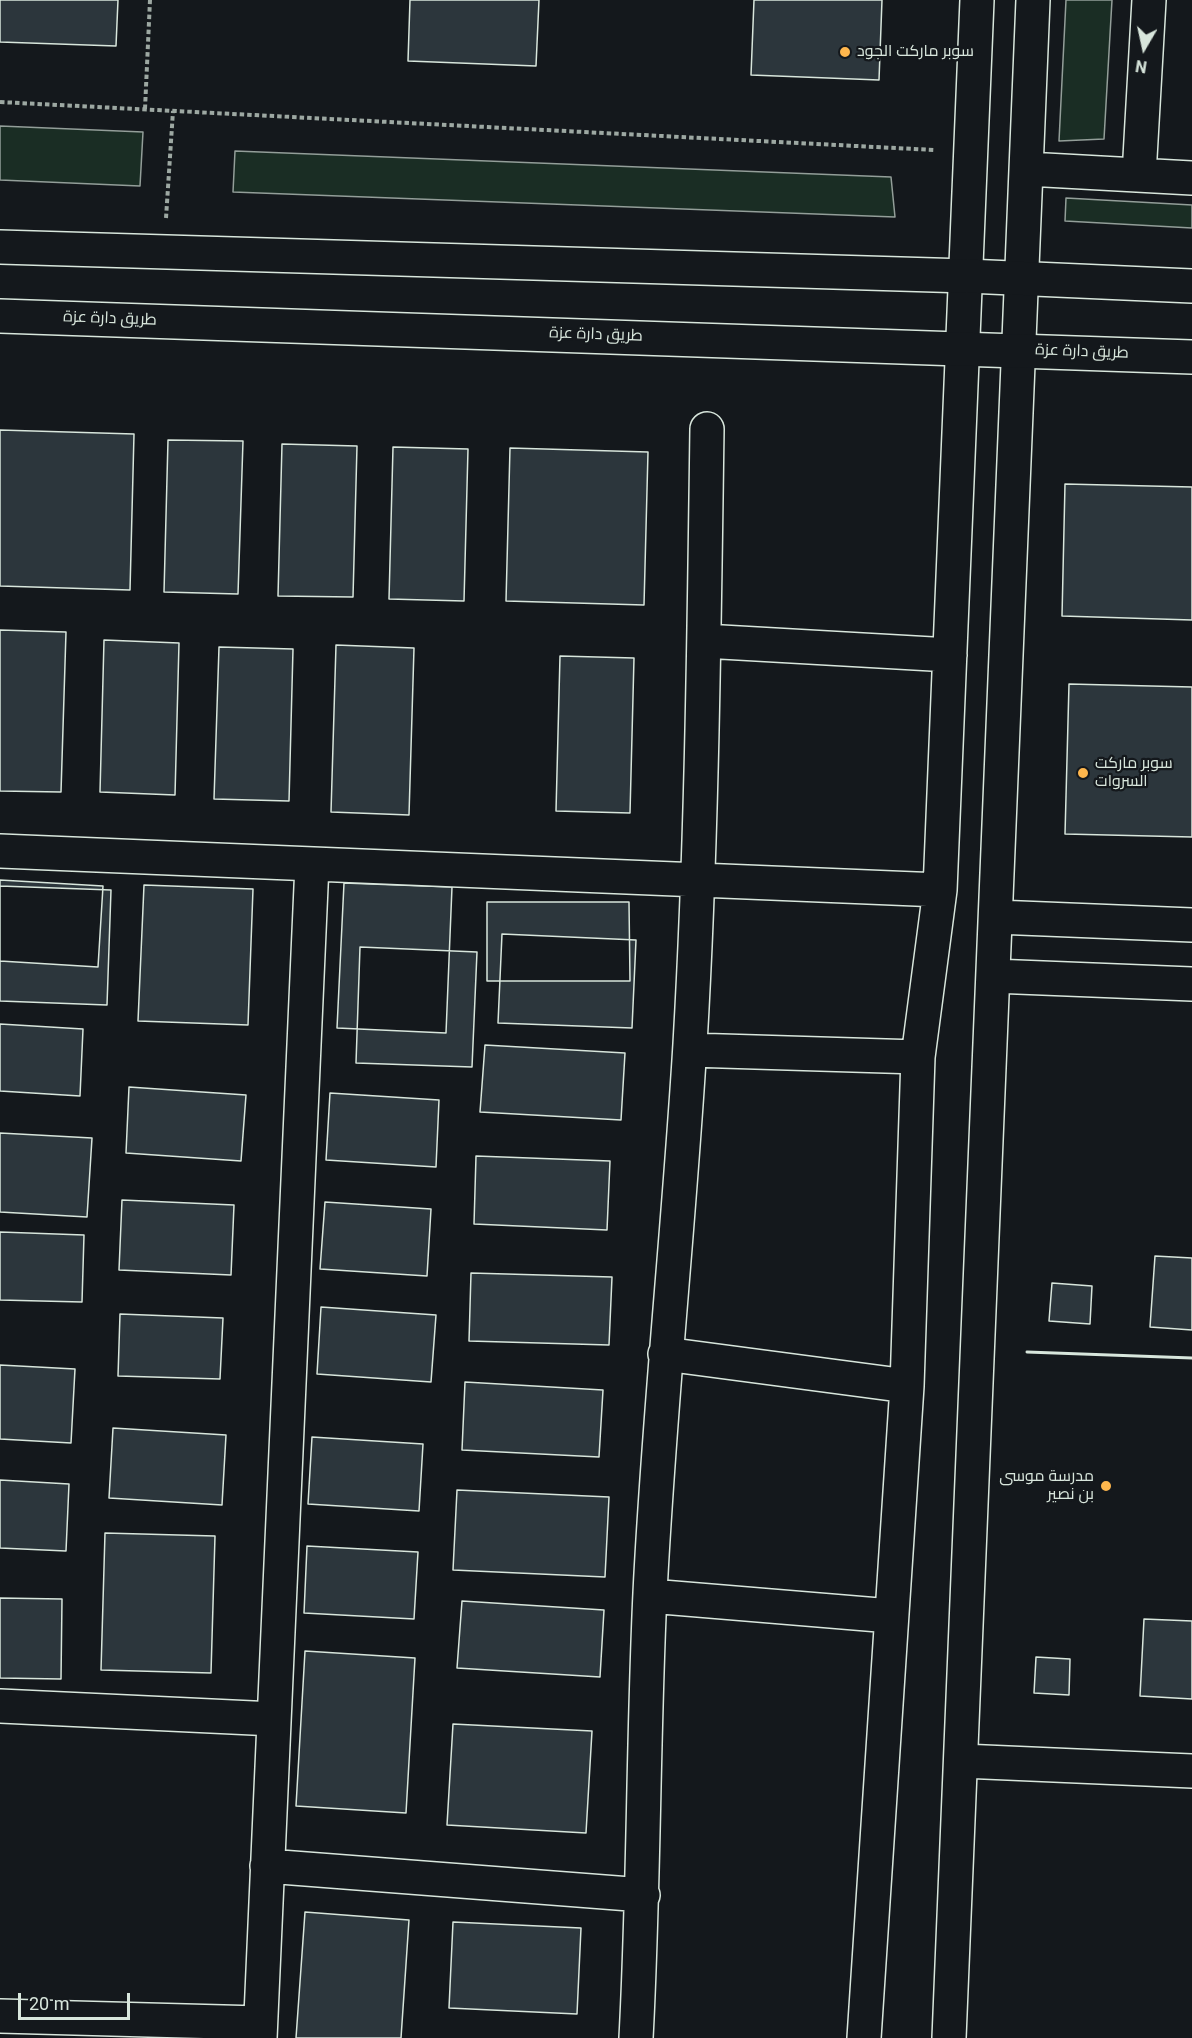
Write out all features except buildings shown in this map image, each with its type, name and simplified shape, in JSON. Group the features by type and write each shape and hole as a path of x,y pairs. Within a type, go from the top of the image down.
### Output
{"street":[{"path":"864,2038 907,1386 918,1057 940,890 977,0"},
{"path":"949,2038 1033,0"},
{"path":"1139,175 1149,0"},
{"path":"1027,169 1192,178"},
{"path":"0,247 967,276 1192,286"},
{"name":"طريق دارة عزة","path":"0,316 964,347 1192,357"},
{"path":"636,2038 644,1895 650,1596 664,1354 690,1050 699,880 707,429"},
{"path":"704,641 950,655"},
{"path":"0,851 940,890"},
{"path":"0,2016 260,2031 312,864"},
{"path":"996,917 1192,925"},
{"path":"993,975 1192,984"},
{"path":"690,1050 918,1057"},
{"path":"664,1354 907,1386"},
{"path":"650,1596 891,1616"},
{"path":"0,1706 274,1719"},
{"path":"962,1761 1192,1771"},
{"path":"267,1866 644,1895"}],"path":[{"path":"145,109 150,0"},
{"path":"0,102 971,152"},
{"path":"163,251 173,111"}],"green space":[{"path":"1066,0 1112,0 1104,139 1059,141"},
{"path":"0,126 143,132 140,186 0,180"},
{"path":"235,151 891,177 895,217 233,192"},
{"path":"1066,198 1192,205 1192,228 1065,221"}],"wall":[{"path":"1027,1352 1192,1358"}],"place":[{"name":"سوبر ماركت الجود","path":"845,52"},
{"name":"سوبر ماركت السروات","path":"1083,773"},
{"name":"مدرسة موسى بن نصير","path":"1106,1486"}]}
